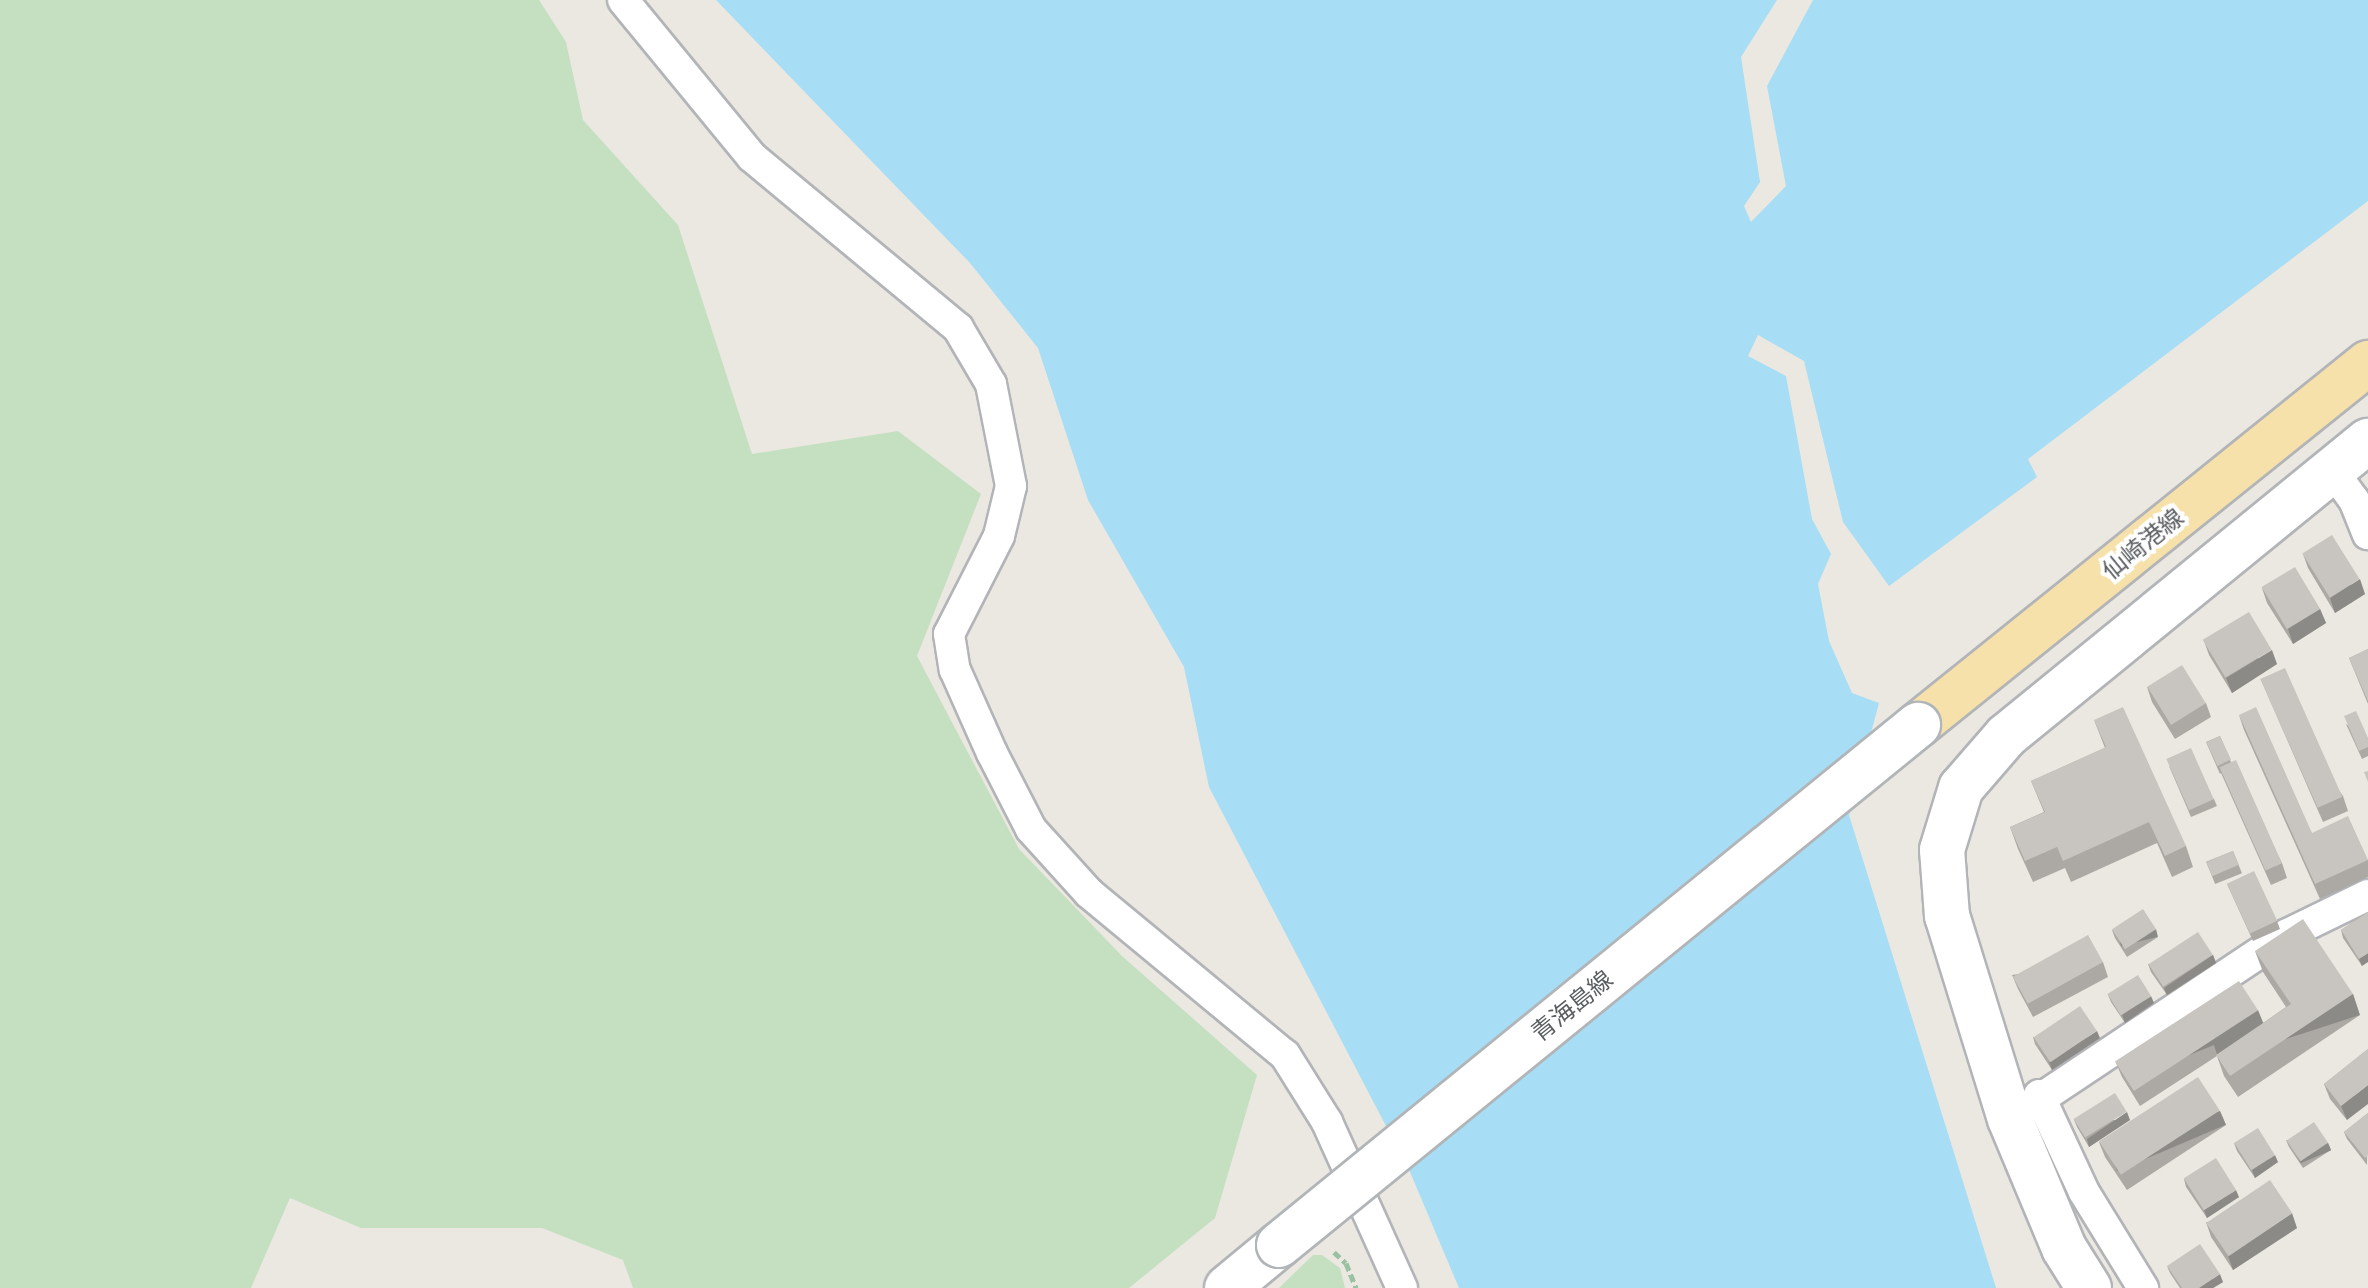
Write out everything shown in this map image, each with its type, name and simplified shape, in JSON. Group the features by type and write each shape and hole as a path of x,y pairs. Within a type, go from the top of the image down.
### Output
{"main road":[{"name":"仙崎港線","path":"1918,725 2368,363"}],"street":[{"path":"623,0 752,157 958,328 991,384 1011,486 999,536 949,634 955,670 992,753 1031,829 1089,893 1285,1055 1327,1122 1402,1288"},
{"path":"2089,1288 2064,1248 2025,1107 1947,916 1942,850 1961,788 2006,736 2368,441"},
{"path":"2332,470 2354,500 2368,534"},
{"name":"青海島線","path":"1227,1288 1918,725"},
{"path":"2025,1107 2286,935 2368,895"},
{"path":"2025,1107 2084,1192 2143,1288"}],"path":[{"path":"1346,1263 1356,1288"}],"green space":[{"path":"0,0 539,0 566,42 583,120 678,225 752,454 898,431 981,494 917,656 1019,849 1122,956 1257,1075 1215,1218 1129,1288 633,1288 623,1260 542,1228 361,1228 290,1198 251,1288 0,1288"},
{"path":"1313,1255 1322,1255 1340,1268 1345,1288 1279,1288"}],"water":[{"path":"716,0 1777,0 1741,57 1760,182 1744,206 1751,222 1786,186 1767,86 1813,0 2368,0 2368,201 2028,459 2037,477 1889,586 1843,522 1804,361 1758,335 1748,356 1786,376 1812,519 1831,554 1818,584 1829,641 1852,693 1879,703 1849,815 1996,1288 1459,1288 1410,1172 1209,787 1184,667 1088,500 1038,348 970,263"}],"building":[{"path":"2332,535 2360,579 2330,598 2302,554"},
{"path":"2295,567 2320,609 2287,629 2262,587"},
{"path":"2249,612 2272,650 2225,678 2203,640"},
{"path":"2368,649 2368,701 2349,658"},
{"path":"2182,665 2206,703 2171,725 2147,687"},
{"path":"2285,668 2342,797 2318,808 2260,679"},
{"path":"2123,707 2186,846 2165,856 2149,822 2063,861 2057,847 2025,861 2010,827 2045,812 2031,781 2106,747 2094,720"},
{"path":"2256,707 2312,833 2348,816 2368,860 2315,884 2239,715"},
{"path":"2356,711 2368,738 2368,747 2359,751 2344,716"},
{"path":"2220,736 2231,760 2217,766 2206,742"},
{"path":"2191,748 2214,799 2189,810 2166,759"},
{"path":"2236,760 2282,863 2266,871 2220,767"},
{"path":"2233,851 2239,865 2212,876 2206,862"},
{"path":"2254,871 2277,921 2250,934 2227,884"},
{"path":"2143,909 2156,929 2125,949 2112,929"},
{"path":"2368,912 2368,953 2359,959 2341,930"},
{"path":"2303,919 2353,994 2230,1076 2216,1055 2291,1004 2255,951"},
{"path":"2198,932 2213,955 2163,987 2149,964"},
{"path":"2088,935 2103,962 2028,1004 2013,977"},
{"path":"2138,975 2151,996 2121,1015 2107,994"},
{"path":"2239,981 2258,1010 2134,1091 2115,1062"},
{"path":"2080,1006 2097,1031 2050,1062 2034,1037"},
{"path":"2368,1049 2368,1085 2341,1106 2324,1084"},
{"path":"2198,1077 2220,1111 2121,1175 2099,1141"},
{"path":"2115,1093 2127,1112 2085,1138 2073,1119"},
{"path":"2368,1113 2368,1155 2365,1158 2344,1132"},
{"path":"2314,1122 2328,1143 2301,1161 2287,1140"},
{"path":"2258,1128 2275,1155 2251,1170 2234,1143"},
{"path":"2216,1158 2236,1190 2204,1210 2184,1178"},
{"path":"2270,1180 2292,1213 2229,1256 2206,1223"},
{"path":"2200,1244 2220,1274 2199,1288 2182,1288 2167,1266"}]}
